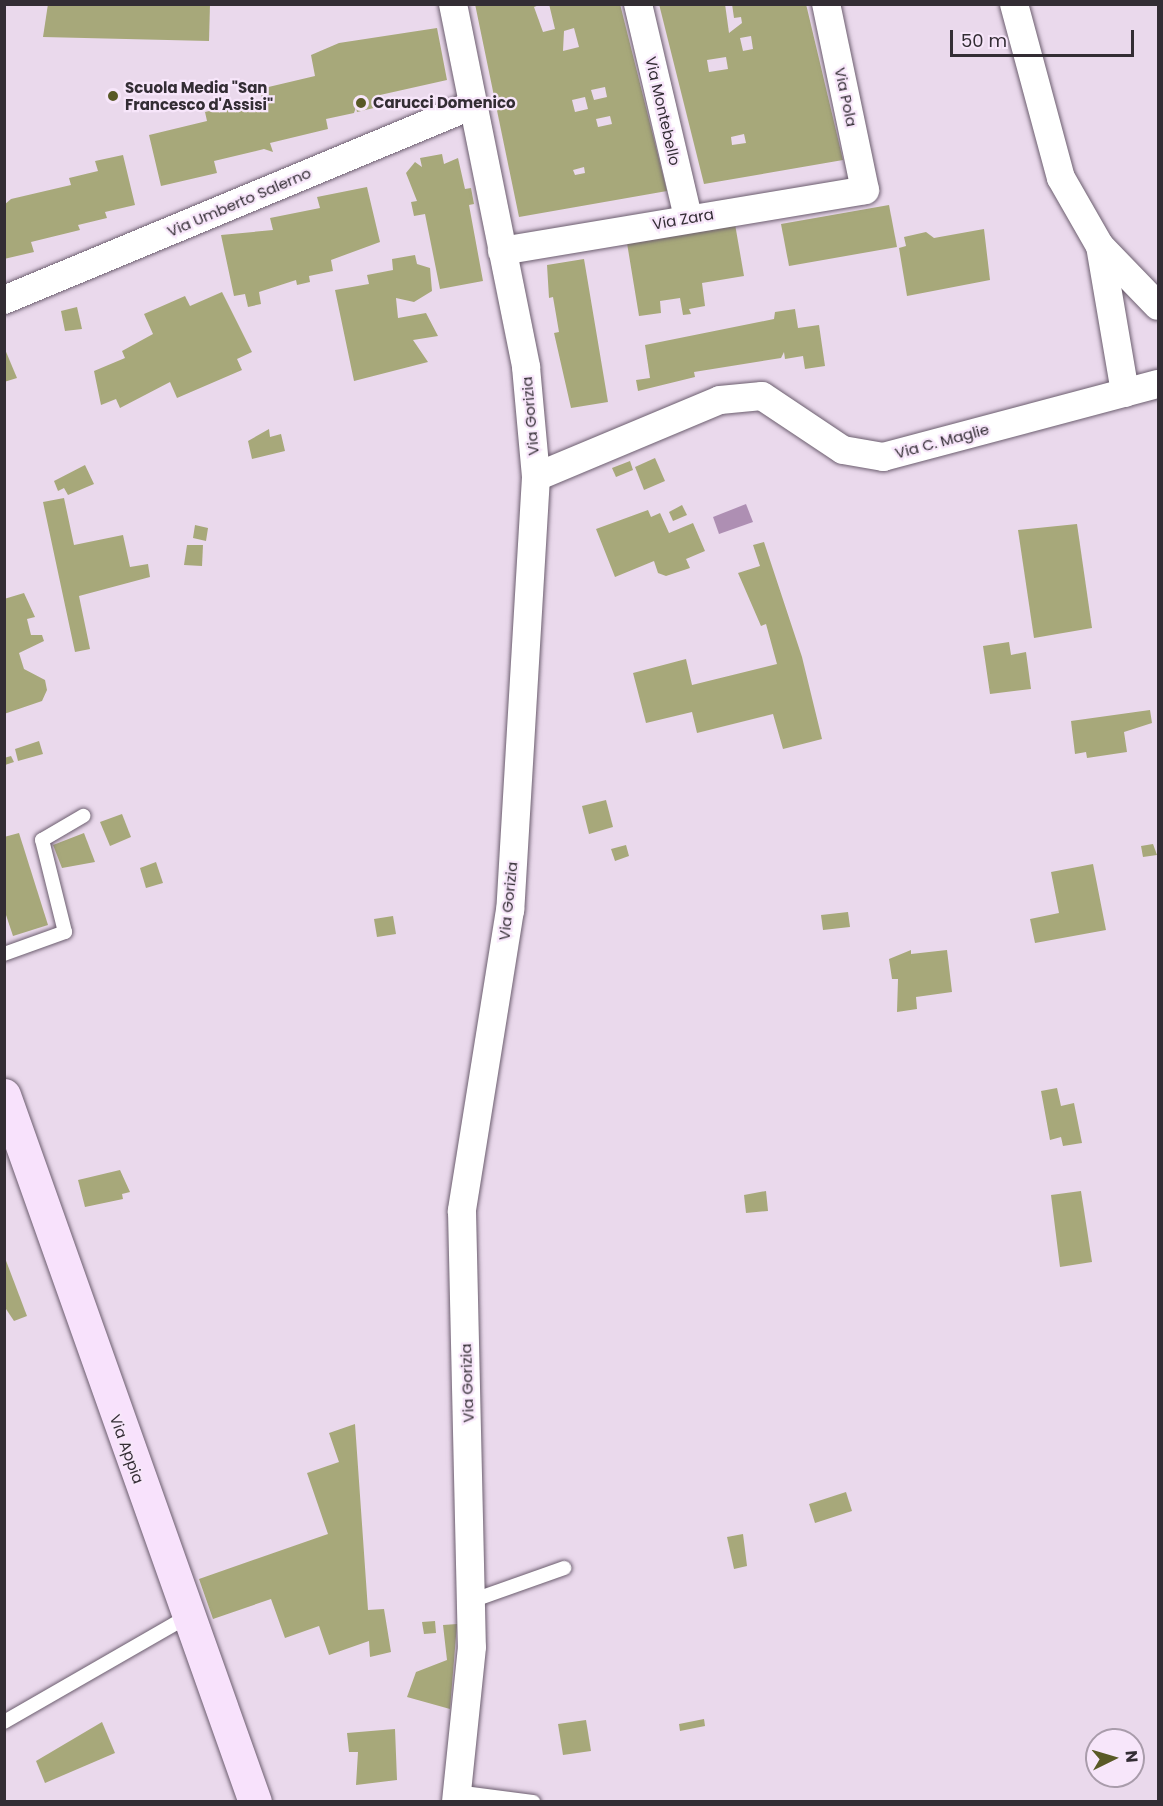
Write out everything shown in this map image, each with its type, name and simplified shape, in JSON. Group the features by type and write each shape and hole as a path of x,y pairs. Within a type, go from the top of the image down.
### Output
{"main road":[{"name":"Via Appia","path":"4,1095 255,1802"}],"street":[{"name":"Via Gorizia","path":"453,4 526,367 536,477 510,910 462,1211 472,1647 456,1797"},
{"name":"Via Montebello","path":"638,4 688,218"},
{"name":"Via Pola","path":"826,4 865,190"},
{"path":"1014,4 1061,178 1100,246 1158,306"},
{"name":"Via Umberto Salerno","path":"4,300 473,105"},
{"name":"Via Zara","path":"502,251 865,190"},
{"path":"1100,246 1125,393"},
{"name":"Via C. Maglie","path":"536,477 720,400 762,396 843,450 882,457 1158,384"}],"lane":[{"path":"4,954 65,932 42,840 83,816"},
{"path":"471,1601 564,1568"},
{"path":"4,1722 188,1617"},
{"path":"456,1797 533,1802"}],"shaded area":[{"path":"746,504 753,522 719,534 713,517"}],"building":[{"path":"48,4 210,4 209,41 43,37"},
{"path":"475,4 542,4 534,7 543,32 555,29 549,4 620,4 667,191 519,217","holes":["574,28 579,47 563,51 564,31","605,87 607,97 594,100 591,90","585,97 588,109 575,112 572,100","610,116 612,124 598,127 596,119","584,167 585,173 575,175 573,170"]},
{"path":"659,4 725,4 729,33 742,23 741,17 734,18 732,4 806,4 843,160 704,184","holes":["751,36 753,49 743,51 740,38","726,57 728,69 709,72 707,60","744,134 746,143 732,145 731,137"]},
{"path":"437,28 447,80 380,95 382,106 357,112 356,107 354,113 326,119 328,129 270,143 273,152 264,149 214,161 217,173 161,186 149,135 207,121 205,112 262,99 260,89 315,76 311,55 339,43"},
{"path":"442,154 444,164 458,158 465,189 471,188 474,204 469,205 483,281 440,289 425,214 414,216 411,202 417,201 406,173 415,162 422,167 420,158"},
{"path":"123,155 135,205 105,212 107,218 78,225 80,230 31,242 34,252 4,259 4,205 11,199 71,185 69,178 98,171 95,161"},
{"path":"367,187 380,242 331,260 333,271 309,276 310,282 297,285 296,280 259,292 261,304 248,307 245,294 234,296 221,235 273,230 270,218 320,208 317,197"},
{"path":"889,205 897,247 789,266 781,224"},
{"path":"735,224 744,276 702,283 705,306 689,309 691,314 683,315 680,298 660,301 661,313 639,316 627,243"},
{"path":"984,229 990,280 907,296 899,248 906,246 904,237 926,232 934,238"},
{"path":"415,255 417,264 430,268 432,291 414,302 396,298 398,318 426,313 438,336 413,340 428,362 354,381 335,290 369,284 367,275 393,270 392,259"},
{"path":"584,259 608,402 571,408 554,333 559,332 553,297 549,298 547,265"},
{"path":"222,292 252,352 237,359 242,370 177,398 170,382 120,408 116,399 101,405 94,371 125,358 122,351 153,334 144,314 185,296 190,306"},
{"path":"77,307 82,329 65,331 61,311"},
{"path":"795,309 798,328 819,325 825,366 805,369 803,356 785,359 784,352 781,358 694,372 695,377 638,391 636,380 650,378 645,345 774,319 775,312"},
{"path":"4,347 17,378 4,382"},
{"path":"269,429 270,437 281,434 285,451 252,459 248,441"},
{"path":"655,458 665,481 644,490 635,467"},
{"path":"630,461 633,470 616,477 612,468"},
{"path":"85,465 94,484 68,495 64,488 58,491 54,481"},
{"path":"64,498 74,545 123,535 130,567 148,564 150,577 79,596 90,649 75,652 43,502"},
{"path":"682,505 687,515 673,521 669,512"},
{"path":"648,510 651,517 660,513 669,533 693,523 705,551 686,559 690,568 666,576 658,573 654,561 615,577 596,529"},
{"path":"1077,524 1092,628 1034,638 1018,530"},
{"path":"195,525 208,528 206,541 193,538"},
{"path":"764,542 802,657 822,739 783,749 773,714 697,733 692,712 646,723 633,673 686,659 692,685 777,664 766,624 761,626 738,573 760,566 753,545"},
{"path":"187,545 203,545 202,566 184,565"},
{"path":"24,593 35,617 27,619 31,635 42,635 44,641 19,653 24,669 45,680 47,690 42,701 4,714 4,599"},
{"path":"1009,642 1011,655 1026,652 1031,689 990,694 983,646"},
{"path":"1150,710 1152,723 1124,732 1127,752 1087,758 1086,752 1075,754 1071,721"},
{"path":"39,741 43,754 18,761 15,749"},
{"path":"11,756 14,762 5,765 4,758"},
{"path":"606,800 613,827 589,834 582,806"},
{"path":"122,814 131,837 110,846 100,822"},
{"path":"19,833 48,925 13,936 4,909 4,837"},
{"path":"84,833 95,862 62,868 53,845"},
{"path":"1153,844 1157,855 1143,857 1141,846"},
{"path":"626,845 629,856 615,861 611,849"},
{"path":"156,862 163,883 146,888 140,868"},
{"path":"1093,864 1106,930 1035,943 1030,919 1059,913 1051,872"},
{"path":"848,912 850,927 823,930 821,915"},
{"path":"393,916 396,934 377,937 374,919"},
{"path":"911,950 911,954 947,950 952,992 916,997 917,1009 897,1012 898,979 892,979 889,959"},
{"path":"1057,1088 1061,1106 1074,1103 1082,1143 1063,1146 1061,1137 1050,1140 1041,1091"},
{"path":"120,1170 130,1192 122,1194 123,1199 85,1207 78,1180"},
{"path":"766,1191 768,1211 746,1213 744,1195"},
{"path":"1081,1191 1092,1262 1060,1267 1051,1195"},
{"path":"5,1258 27,1316 14,1321 4,1306"},
{"path":"355,1424 368,1610 384,1609 391,1652 370,1657 369,1641 329,1655 319,1626 285,1638 271,1599 213,1619 199,1579 328,1534 307,1473 339,1462 329,1433"},
{"path":"846,1492 852,1511 815,1523 809,1504"},
{"path":"743,1534 747,1566 734,1569 727,1537"},
{"path":"435,1621 436,1633 424,1634 422,1622"},
{"path":"457,1624 450,1709 407,1697 416,1672 447,1660 443,1625"},
{"path":"704,1719 705,1726 680,1731 679,1724"},
{"path":"586,1720 591,1751 563,1755 558,1724"},
{"path":"102,1722 115,1753 45,1783 36,1761"},
{"path":"395,1729 397,1780 356,1785 358,1752 349,1752 347,1733"}],"place":[{"name":"Scuola Media \"San Francesco d'Assisi\"","path":"113,96"},
{"name":"Carucci Domenico","path":"361,103"}]}
